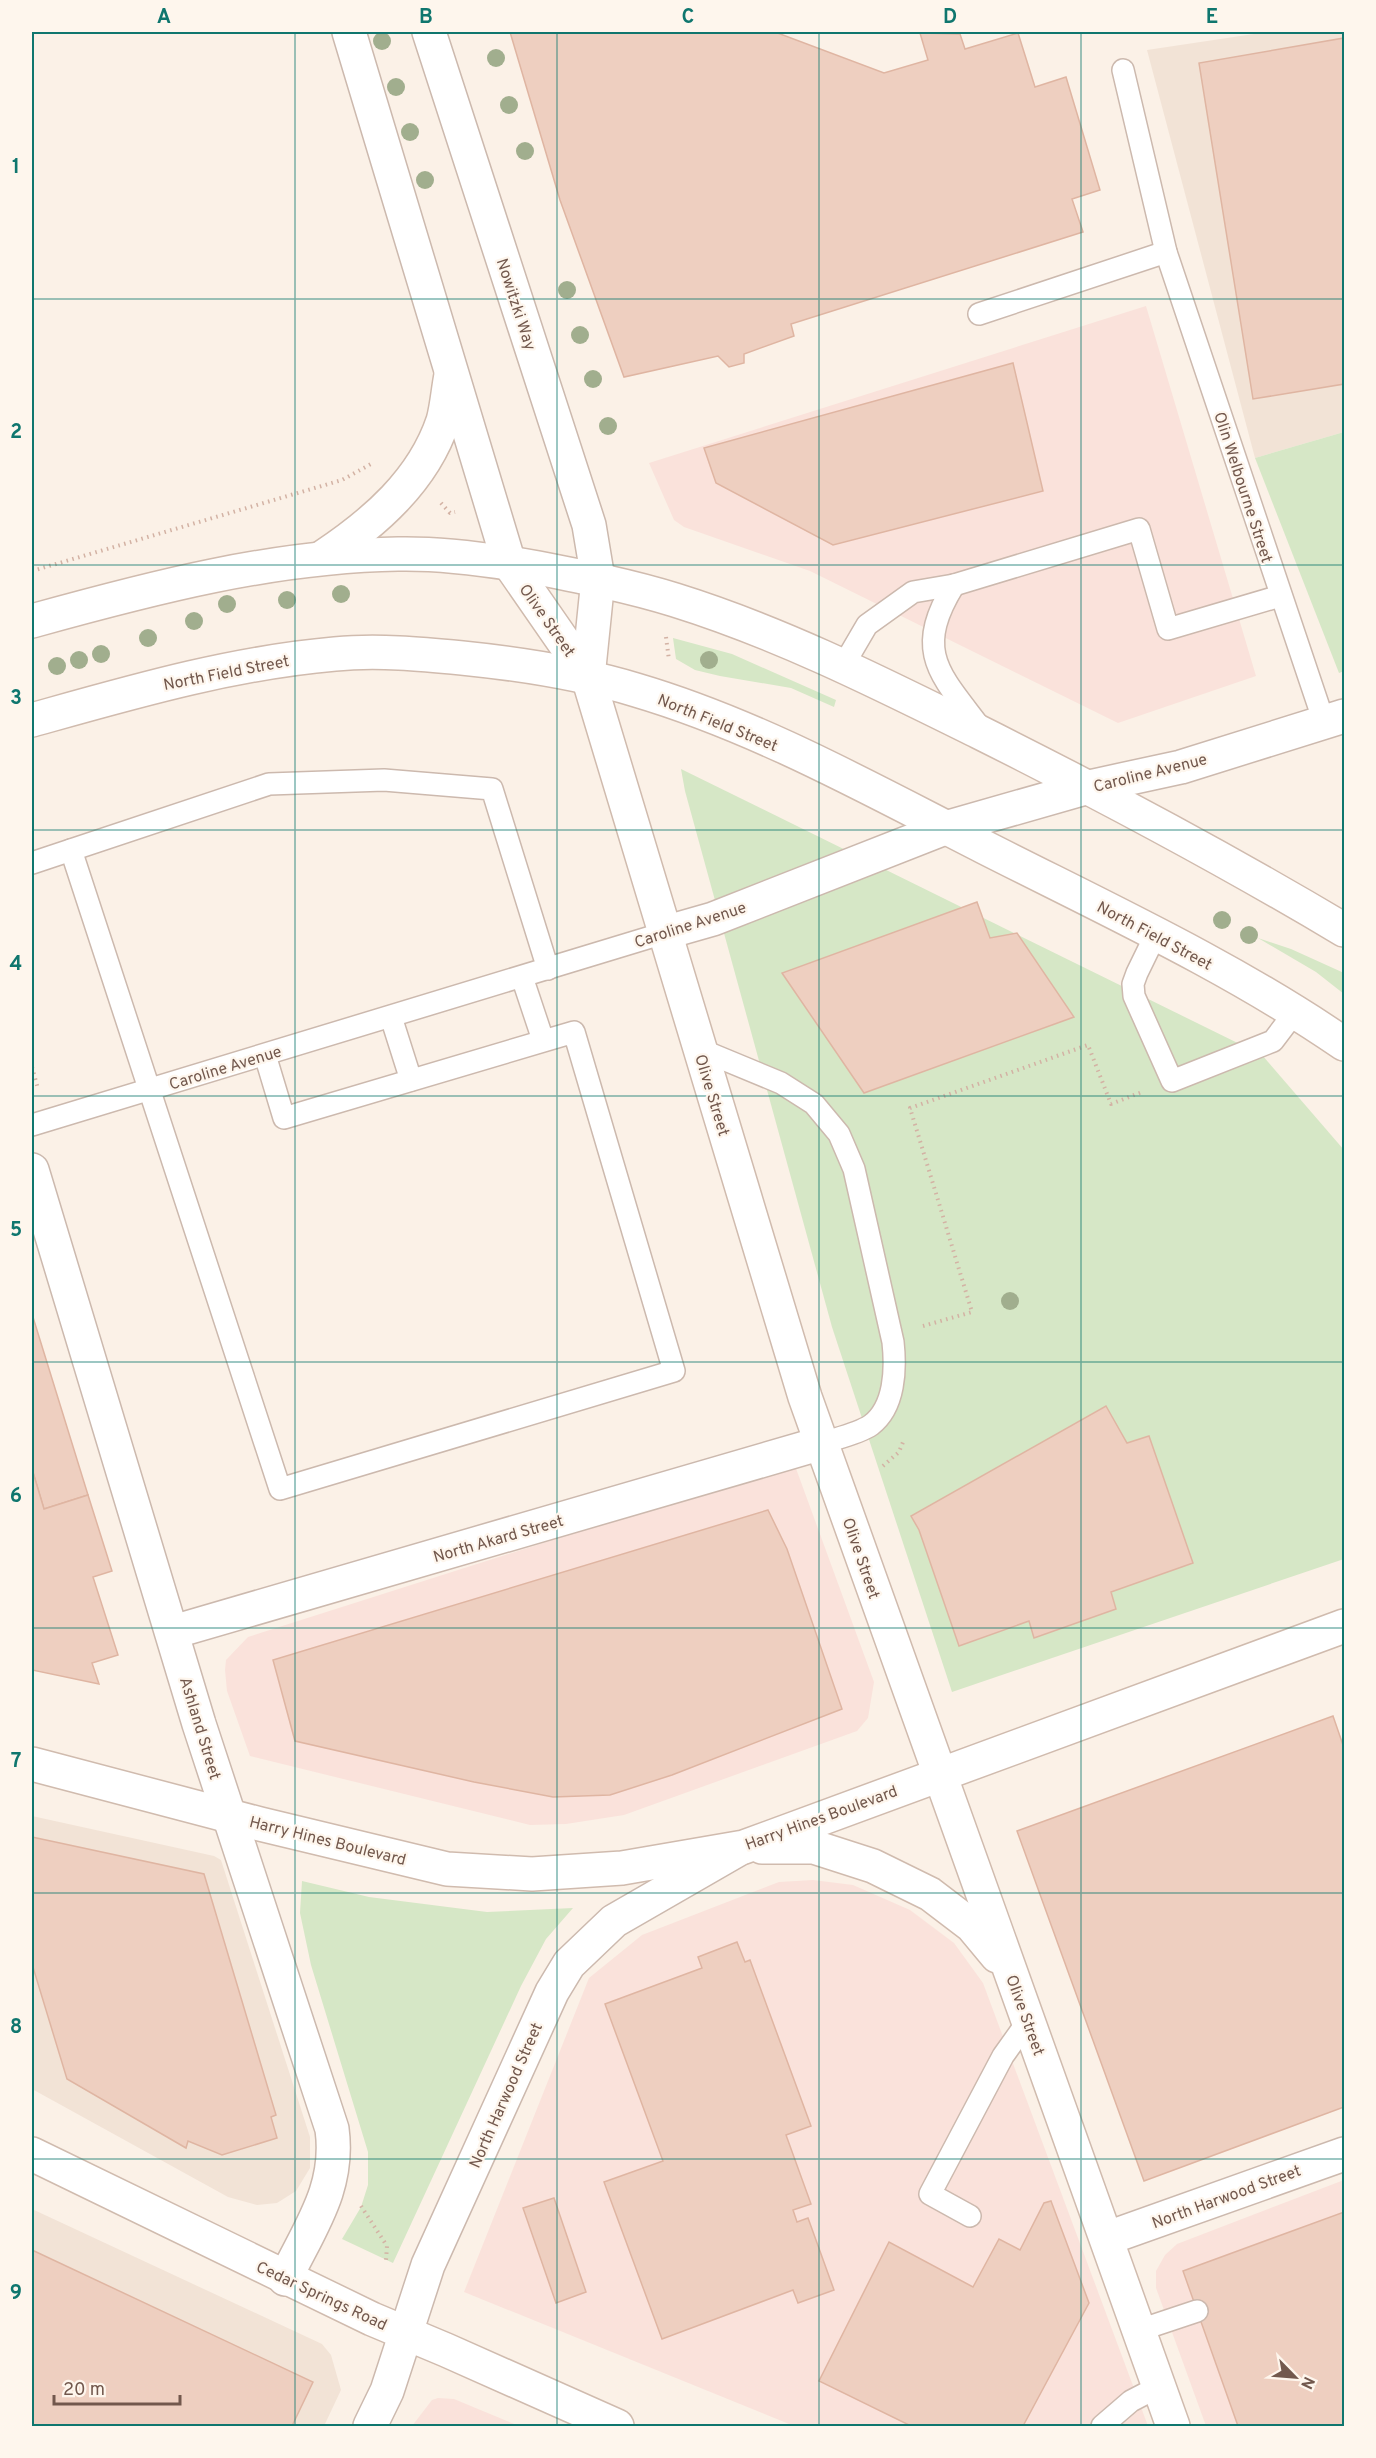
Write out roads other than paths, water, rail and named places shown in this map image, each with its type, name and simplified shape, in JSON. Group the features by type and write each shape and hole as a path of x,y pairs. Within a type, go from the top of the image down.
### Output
{"main road":[{"path":"349,32 508,563"},
{"name":"Nowitzki Way","path":"429,32 589,525 598,579"},
{"path":"323,557 361,532 415,475 443,420 451,375"},
{"path":"32,621 228,572 323,557 402,554 508,563 598,579 676,600 751,627 843,666 1089,787 1275,889 1344,930"},
{"name":"Olive Street","path":"508,563 588,677 805,1397 938,1774 1108,2238 1173,2427"},
{"name":"Olive Street","path":"588,677 598,579"},
{"name":"North Field Street","path":"32,720 151,686 252,663 339,653 430,654 514,663 588,677 675,703 724,722 843,776 1156,934 1295,1012 1344,1044"},
{"name":"Caroline Avenue","path":"664,933 713,918 945,828 1089,787 1181,767 1334,719"},
{"name":"Ashland Street","path":"32,1170 228,1815 332,2128 336,2155 330,2186 285,2279"},
{"name":"North Akard Street","path":"173,1632 822,1443"},
{"name":"Harry Hines Boulevard","path":"32,1764 447,1869 532,1874 622,1868 744,1846 1344,1626"},
{"path":"744,1846 814,1847 873,1866 930,1894 972,1926 1012,1974"},
{"name":"North Harwood Street","path":"370,2427 387,2391 428,2265 552,1992 569,1964 614,1921 744,1846"},
{"name":"Cedar Springs Road","path":"32,2154 285,2279 617,2427"},
{"name":"North Harwood Street","path":"1108,2238 1344,2154"}],"lane":[{"name":"Olin Welbourne Street","path":"1123,70 1166,252 1280,596 1334,719"},
{"path":"979,314 1166,252"},
{"path":"843,666 867,625 913,592 954,585 1139,529 1168,629 1280,596"},
{"path":"954,585 939,610 933,640 938,670 987,736"},
{"path":"32,863 269,784 384,780 492,789 548,969"},
{"path":"71,850 280,1489 674,1371 574,1032 284,1118 265,1055"},
{"name":"Caroline Avenue","path":"32,1125 664,933"},
{"path":"1156,934 1133,984 1134,996 1172,1081 1273,1041 1295,1012"},
{"path":"522,976 543,1040"},
{"path":"391,1017 411,1080"},
{"path":"699,1049 781,1083 814,1104 839,1134 854,1169 893,1342 896,1367 882,1414 870,1426 822,1443"},
{"path":"970,2216 930,2194 1003,2056 1028,2021"},
{"path":"1140,2330 1197,2311"},
{"path":"1101,2427 1131,2401 1160,2386"}]}
